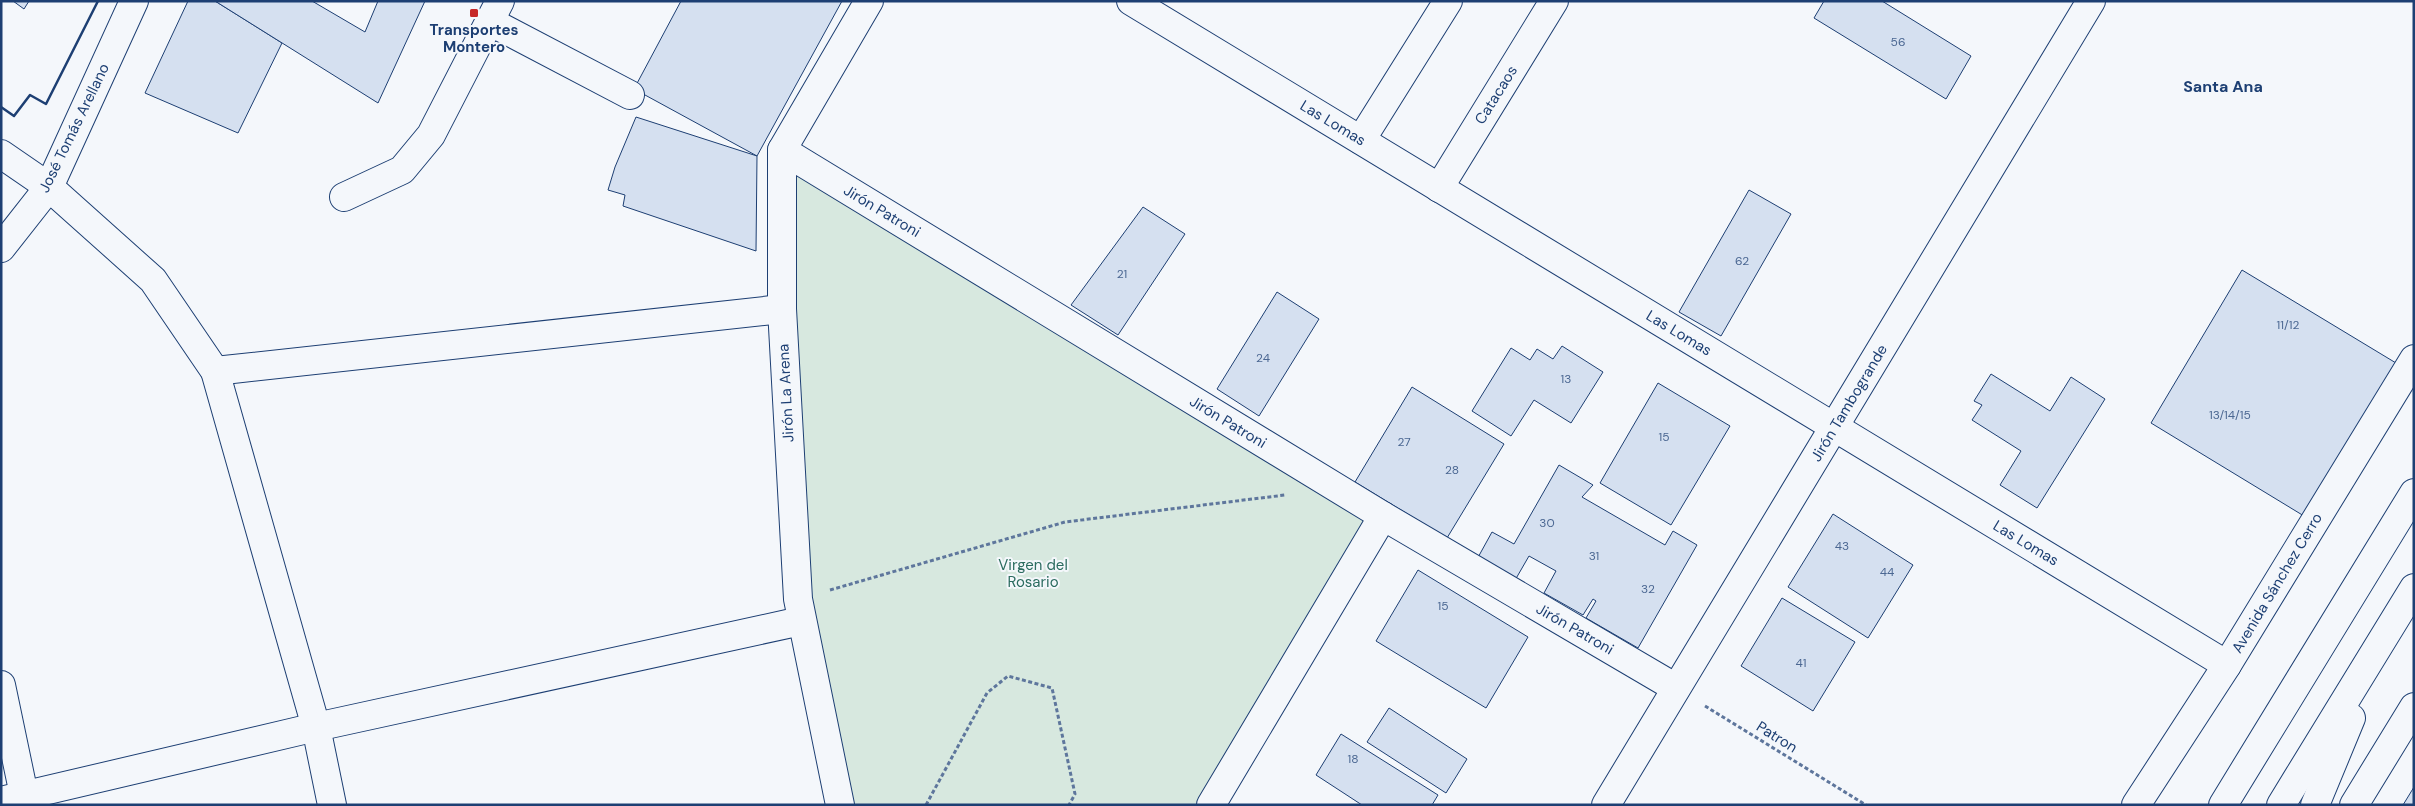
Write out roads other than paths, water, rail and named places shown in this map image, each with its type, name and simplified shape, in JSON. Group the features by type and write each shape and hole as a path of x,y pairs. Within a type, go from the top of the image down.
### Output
{"street":[{"name":"José Tomás Arellano","path":"1,248 48,187 134,1"},
{"path":"782,150 870,1"},
{"name":"Las Lomas","path":"1131,1 2227,665"},
{"path":"1361,140 1448,1"},
{"name":"Catacaos","path":"1439,188 1554,1"},
{"name":"Jirón Tambogrande","path":"1606,805 2091,1"},
{"path":"344,197 402,170 431,135 494,11 630,95"},
{"name":"Jirón La Arena","path":"782,150 782,309 800,610 840,805"},
{"name":"Jirón Patroni","path":"782,150 1383,516 1676,688"},
{"path":"1,154 48,187 153,280 215,371 316,727 332,805"},
{"path":"215,371 782,309"},
{"name":"Avenida Sánchez Cerro","path":"2136,805 2227,665 2414,359"},
{"path":"2223,805 2414,494"},
{"path":"1211,805 1383,516"},
{"path":"2281,805 2414,588"},
{"path":"1,685 13,798 800,610"},
{"path":"2315,805 2392,625"},
{"path":"2354,805 2410,720"}],"place":[{"name":"Transportes Montero","path":"474,13"}],"district":[{"name":"Santa Ana","path":"2223,86"}],"park label":[{"name":"Virgen del Rosario","path":"1033,574"}]}
